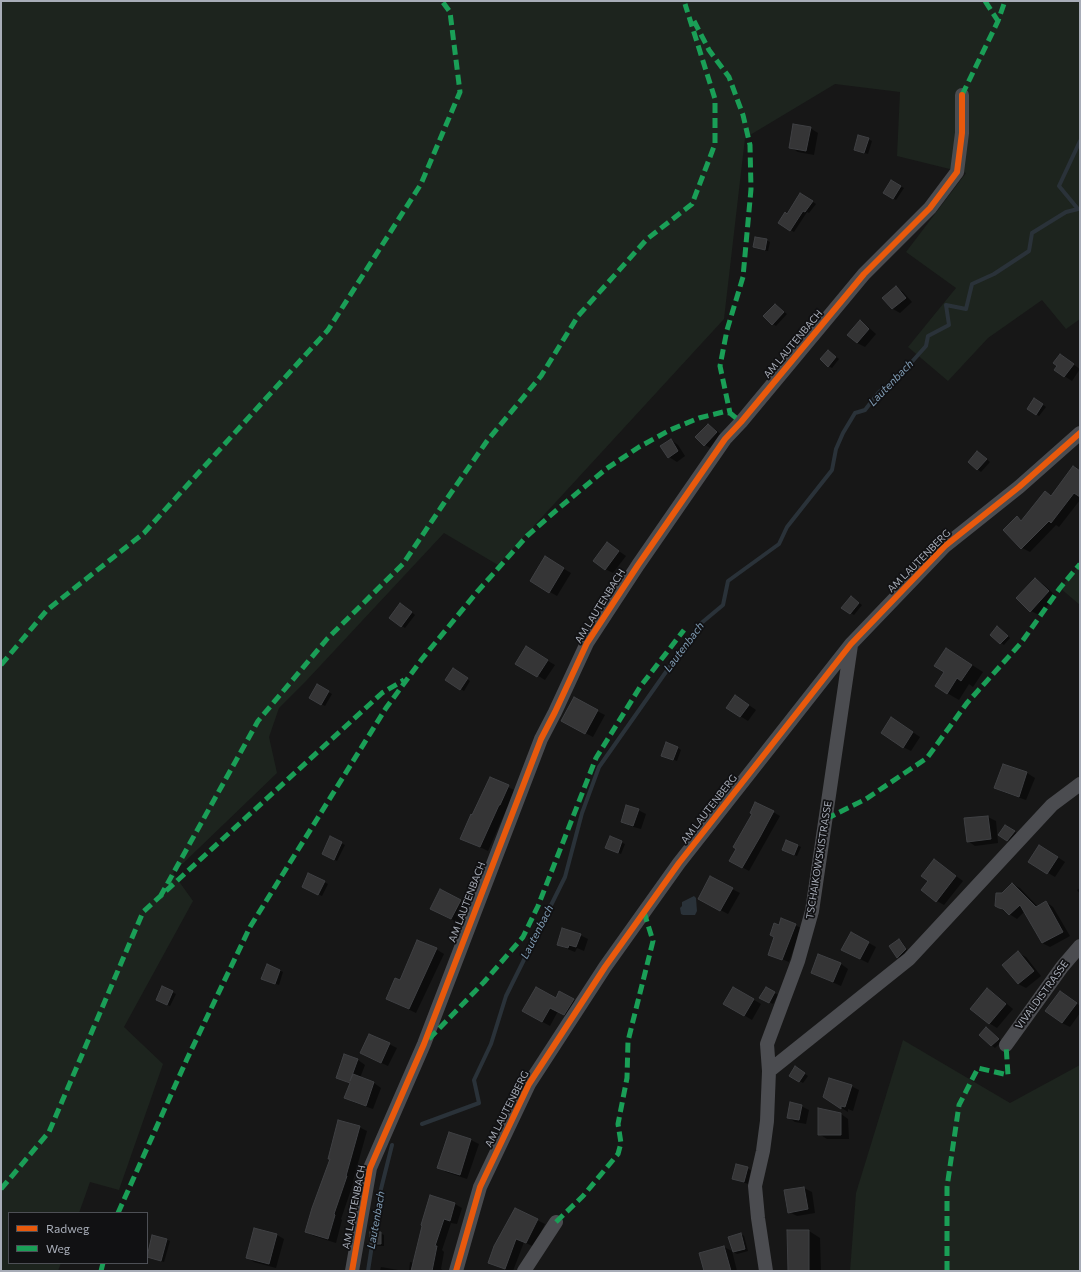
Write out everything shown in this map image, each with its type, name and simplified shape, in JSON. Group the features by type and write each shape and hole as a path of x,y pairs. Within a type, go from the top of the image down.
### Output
{"street":[{"name":"AM LAUTENBACH","path":"352,1271 370,1168 424,1044 541,739 587,643 638,565 725,439 741,422 864,274 930,208 957,172 962,133 962,95"},
{"name":"AM LAUTENBERG","path":"456,1271 480,1188 529,1084 605,967 679,863 851,644 945,546 1019,487 1080,433"},
{"name":"TSCHAIKOWSKISTRASSE","path":"766,1271 758,1218 756,1186 767,1121 767,1044 798,961 812,911 851,644"},
{"path":"768,1071 909,959 1052,805 1080,784"},
{"name":"VIVALDISTRASSE","path":"1006,1045 1062,967 1080,946"},
{"path":"524,1271 556,1222"}],"shaded area":[{"path":"1,1 1080,1 1080,319 1066,329 1042,300 988,338 948,381 908,347 956,288 906,252 966,173 897,156 900,92 835,84 745,138 724,319 498,565 444,533 279,708 269,737 277,773 173,873 193,901 124,1027 163,1064 119,1190 90,1182 79,1212 8,1212 8,1264 61,1264 58,1271 1,1271"},
{"path":"1080,564 1080,605 1060,588"},
{"path":"694,896 696,898 697,911 695,915 681,914 680,908 682,906 682,902"},
{"path":"903,1040 1010,1103 1080,1065 1080,1271 850,1271 856,1193"}],"building":[{"path":"793,124 811,127 806,151 789,148"},
{"path":"858,135 869,138 864,153 854,150"},
{"path":"891,180 901,186 893,199 883,193"},
{"path":"800,193 813,201 805,212 803,211 790,231 778,223 785,212 787,214"},
{"path":"755,237 767,239 765,250 753,247"},
{"path":"896,286 906,298 892,309 882,298"},
{"path":"775,304 784,312 772,325 763,316"},
{"path":"860,320 869,329 857,343 847,335"},
{"path":"828,350 836,357 828,367 820,359"},
{"path":"1060,354 1074,364 1064,377 1054,370 1057,366 1053,363"},
{"path":"1034,398 1043,404 1036,415 1027,409"},
{"path":"708,424 717,432 704,446 695,437"},
{"path":"671,439 678,451 668,458 660,446"},
{"path":"977,451 987,459 977,470 968,462"},
{"path":"1073,466 1080,471 1080,497 1074,493 1051,523 1049,521 1021,549 1003,530 1017,516 1021,521 1045,491 1051,496"},
{"path":"607,542 619,551 605,570 593,561"},
{"path":"545,556 564,568 549,593 530,581"},
{"path":"1035,578 1049,591 1030,612 1016,598"},
{"path":"851,596 859,603 850,614 841,608"},
{"path":"400,603 412,612 401,627 389,618"},
{"path":"997,626 1008,636 1000,644 990,635"},
{"path":"526,646 548,660 537,677 515,664"},
{"path":"946,648 972,665 961,681 957,678 947,694 935,686 944,672 934,666"},
{"path":"453,668 468,678 460,690 445,680"},
{"path":"317,684 329,691 321,705 309,698"},
{"path":"735,695 749,705 740,717 726,708"},
{"path":"574,697 598,710 585,734 561,721"},
{"path":"891,717 913,732 903,748 881,733"},
{"path":"666,742 678,747 673,760 661,756"},
{"path":"1003,764 1027,772 1019,797 994,788"},
{"path":"490,777 509,785 480,847 460,839"},
{"path":"755,802 774,811 742,868 729,861 736,849 733,847 752,814 750,813"},
{"path":"626,805 639,809 633,826 621,822"},
{"path":"988,816 991,839 967,842 964,818"},
{"path":"1005,825 1015,831 1007,841 998,835"},
{"path":"330,836 342,842 334,860 322,854"},
{"path":"610,836 622,841 618,853 605,848"},
{"path":"786,840 798,845 794,855 782,850"},
{"path":"1039,845 1058,857 1047,874 1028,862"},
{"path":"934,859 956,876 936,902 921,890 928,881 921,876"},
{"path":"308,873 325,881 318,895 302,887"},
{"path":"710,876 733,888 720,911 698,899"},
{"path":"1012,883 1036,907 1046,901 1063,932 1042,943 1020,905 1009,915 1003,909 995,906 996,893 1002,893"},
{"path":"440,889 461,900 451,919 430,909"},
{"path":"781,918 796,924 782,960 768,955 774,937 770,935 774,923 779,925"},
{"path":"562,928 581,934 576,947 569,945 568,948 557,945"},
{"path":"851,932 869,942 860,959 841,950"},
{"path":"899,939 906,949 897,958 889,946"},
{"path":"417,940 437,948 409,1009 386,999 395,978 400,980"},
{"path":"1018,951 1034,971 1018,984 1002,965"},
{"path":"818,954 841,963 833,982 811,973"},
{"path":"267,964 280,970 275,984 261,979"},
{"path":"162,986 173,991 167,1005 156,1000"},
{"path":"536,987 556,998 559,991 574,999 564,1015 550,1008 542,1022 522,1011"},
{"path":"733,987 754,999 744,1016 723,1004"},
{"path":"766,987 775,992 769,1003 759,998"},
{"path":"987,988 1006,1004 989,1024 970,1009"},
{"path":"1060,991 1077,1003 1062,1023 1045,1011"},
{"path":"986,1027 999,1039 991,1046 979,1035"},
{"path":"369,1034 390,1043 381,1063 360,1053"},
{"path":"344,1054 358,1059 350,1081 353,1074 374,1082 366,1106 344,1098 350,1083 336,1078"},
{"path":"795,1066 805,1073 799,1082 789,1076"},
{"path":"829,1078 852,1085 845,1107 841,1106 841,1109 823,1097"},
{"path":"790,1102 802,1105 799,1120 787,1118"},
{"path":"818,1108 841,1113 841,1135 818,1135"},
{"path":"338,1120 360,1126 328,1239 305,1232 330,1159 328,1159"},
{"path":"449,1132 471,1139 460,1175 437,1168"},
{"path":"736,1164 748,1167 744,1182 732,1179"},
{"path":"804,1187 808,1209 788,1213 784,1190"},
{"path":"430,1195 455,1203 450,1221 444,1219 435,1246 437,1246 432,1271 411,1271 421,1225"},
{"path":"515,1208 538,1219 526,1243 516,1239 505,1269 488,1263 494,1246"},
{"path":"254,1228 277,1234 269,1264 246,1258"},
{"path":"787,1230 809,1230 809,1271 788,1271"},
{"path":"370,1232 381,1232 381,1244 370,1244"},
{"path":"741,1233 745,1249 733,1252 728,1237"},
{"path":"152,1235 167,1239 161,1261 148,1257"},
{"path":"724,1246 731,1271 704,1271 699,1253"}],"waterway":[{"name":"Lautenbach","path":"422,1124 479,1103 474,1080 491,1044 506,996 565,877 582,813 599,767 699,625 723,605 728,581 779,544 787,527 832,470 836,449 843,433 855,413 865,410 879,392 901,374 926,346 928,336 949,325 946,305 966,309 972,284 994,274 1029,251 1032,233 1066,212 1078,209 1059,186 1080,141"},
{"name":"Lautenbach","path":"368,1271 380,1193 392,1145"}],"marked path":[{"path":"1,665 47,610 144,533 328,330 421,184 460,92 450,12 442,1"},
{"path":"985,1 998,21"},
{"path":"962,95 998,21 1005,1"},
{"path":"160,897 258,721 327,639 403,564 487,441 541,376 578,316 647,239 692,204 715,144 715,99 685,4"},
{"path":"694,21 709,50 729,77 743,115 750,145 751,189 743,277 727,330 720,366 730,413"},
{"path":"118,1212 187,1059 250,927 386,708 422,659 477,592 527,536 606,469 639,447 670,430 699,418 723,412 730,413 741,422"},
{"path":"826,819 866,799 927,758 967,703 1021,643 1060,588 1080,564"},
{"path":"429,1039 484,982 523,937 538,906 596,758 640,687 684,630"},
{"path":"1,1189 49,1132 143,912 382,693 404,680"},
{"path":"556,1222 583,1196 618,1154 621,1143 618,1124 627,1078 628,1041 653,941 644,912"},
{"path":"947,1271 947,1187 959,1105 978,1068 1008,1075 1006,1045"},
{"path":"101,1271 103,1264"}],"cycle path":[{"path":"352,1271 370,1168 424,1044 541,739 587,643 638,565 725,439 741,422 864,274 930,208 957,172 962,133 962,95"},
{"path":"456,1271 480,1187 529,1084 605,967 679,863 851,644 945,546 1019,487 1080,433"}]}
